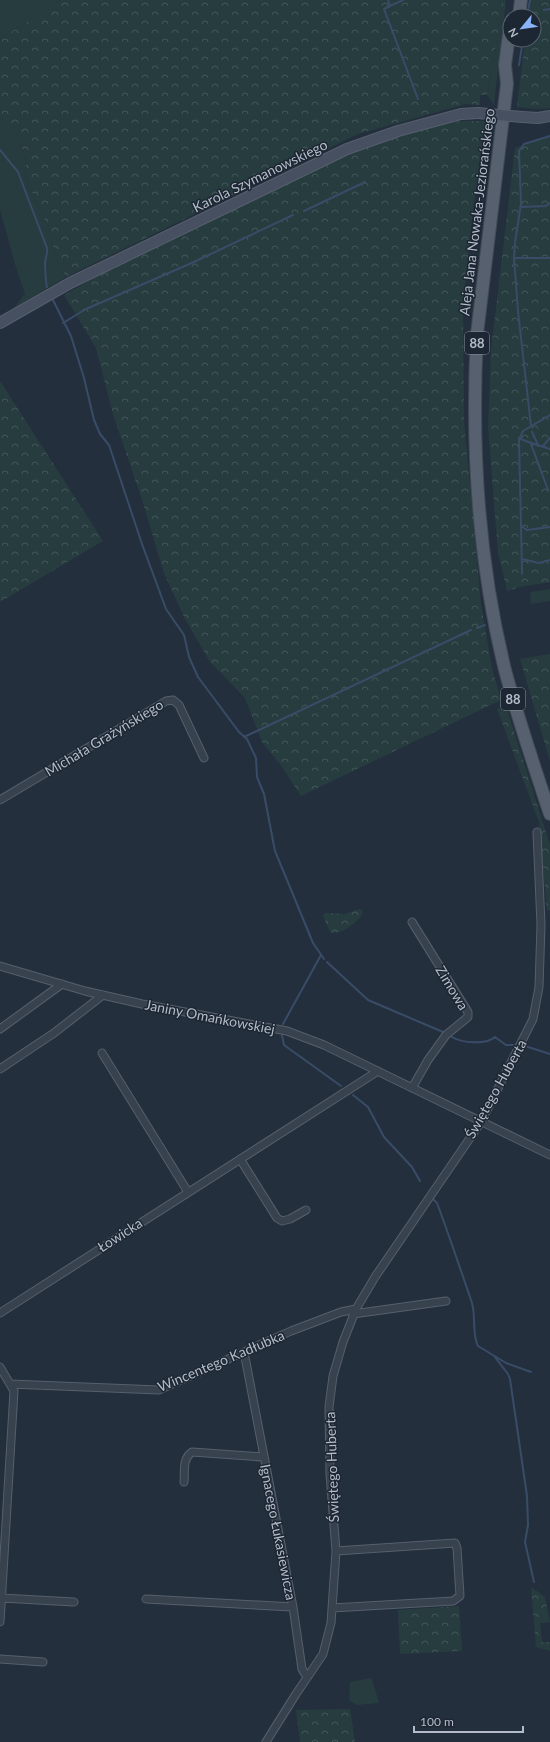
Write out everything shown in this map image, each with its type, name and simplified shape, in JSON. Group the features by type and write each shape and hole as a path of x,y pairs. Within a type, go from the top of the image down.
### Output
{"main road":[{"name":"Aleja Jana Nowaka-Jeziorańskiego","path":"507,48 505,66 507,84 477,334 475,427 478,490 485,565 499,642 516,709 550,814"},
{"name":"Aleja Jana Nowaka-Jeziorańskiego","path":"507,84 513,68 515,48"}],"street":[{"name":"Karola Szymanowskiego","path":"0,323 70,283 347,149 404,130 461,114 478,112 522,118 550,116"},
{"name":"Michała Grażyńskiego","path":"0,800 166,700 173,700 178,705 204,758"},
{"name":"Świętego Huberta","path":"266,1742 323,1654 331,1623 336,1551 330,1474 328,1407 333,1376 343,1342 355,1311 481,1122 533,1019 538,1002 541,925 537,832"},
{"name":"Zimowa","path":"412,922 468,1012 468,1017 446,1035 436,1048 412,1088"},
{"name":"Janiny Omańkowskiej","path":"0,966 62,984 142,1004 287,1031 324,1045 550,1155"},
{"path":"0,1029 62,984"},
{"path":"0,1069 54,1033 104,995"},
{"path":"102,1053 188,1192"},
{"name":"Łowicka","path":"0,1313 378,1071"},
{"path":"240,1159 277,1218 282,1221 290,1219 306,1210"},
{"path":"355,1311 446,1301"},
{"name":"Wincentego Kadłubka","path":"10,1384 159,1390 320,1320 341,1312 355,1311"},
{"name":"Ignacego Łukasiewicza","path":"244,1352 292,1607 302,1669 307,1677"},
{"path":"0,1367 14,1392 0,1622"},
{"name":"Ignacego Łukasiewicza","path":"184,1482 185,1461 187,1456 192,1452 264,1457"},
{"path":"332,1608 453,1601 460,1596 457,1548 455,1543 336,1551"},
{"path":"2,1598 74,1602"},
{"name":"Ignacego Łukasiewicza","path":"146,1599 292,1607"},
{"path":"0,1659 43,1662"}],"green space":[{"path":"0,0 61,0 0,39"},
{"path":"61,0 504,0 487,95 480,95 480,105 466,104 358,134 66,277 54,256 52,236 25,177 26,160 17,134 8,117 0,119 0,39"},
{"path":"504,0 506,0 505,8 503,8"},
{"path":"530,0 550,0 550,108 538,109 517,107 524,48 542,48 542,8 529,8"},
{"path":"502,11 502,35 494,105 487,95"},
{"path":"8,116 17,134 26,161 25,177 52,236 54,256 66,277 13,309 25,294 0,210 0,119"},
{"path":"459,121 486,121 473,209 463,305 464,421 481,604 492,668 501,700 301,796 280,764 262,742 245,698 210,662 184,617 164,573 142,500 113,414 96,348 64,295 99,275 262,193 366,146 413,131"},
{"path":"550,135 550,582 520,587 507,591 498,552 488,428 491,350 515,148"},
{"path":"0,381 103,541 0,602"},
{"path":"550,589 550,601 531,604 530,592"},
{"path":"550,654 550,761 520,659"},
{"path":"506,706 550,845 550,910 547,911 539,822 497,709"},
{"path":"360,909 363,912 354,924 339,932 330,932 323,916 325,913 344,914"},
{"path":"531,1587 545,1597 550,1622 540,1623 542,1642 550,1642 550,1651 536,1647"},
{"path":"459,1606 462,1651 400,1654 398,1610"},
{"path":"371,1678 379,1703 356,1705 349,1700 350,1682"},
{"path":"350,1709 355,1742 300,1742 296,1710"}],"waterway":[{"path":"388,0 390,6 384,9 418,99"},
{"path":"390,6 403,0"},
{"path":"528,8 530,0"},
{"path":"544,10 550,9"},
{"path":"519,65 522,48"},
{"path":"531,426 518,311 514,258 521,204 519,151 524,144 550,136"},
{"path":"0,150 18,172 47,248 45,264 47,287"},
{"path":"304,211 365,182"},
{"path":"520,207 546,206 550,203"},
{"path":"63,323 86,309 194,262 293,215"},
{"path":"514,258 550,258"},
{"path":"53,300 71,336 84,378 94,420 100,434 109,445 142,544 166,609 184,635 189,657 198,677 239,732 247,739 256,758 257,777 264,794 275,851 313,943 324,959"},
{"path":"550,415 523,431 519,440 521,526 527,530 550,527"},
{"path":"532,432 538,445"},
{"path":"519,438 550,449"},
{"path":"543,446 550,438"},
{"path":"531,444 548,490"},
{"path":"521,526 522,574"},
{"path":"522,559 539,563 550,560"},
{"path":"477,628 485,625"},
{"path":"244,737 471,630"},
{"path":"283,1024 321,955"},
{"path":"327,962 368,1000 443,1032"},
{"path":"282,1035 284,1045 341,1086"},
{"path":"452,1037 468,1042 486,1041 495,1037 506,1045 513,1045"},
{"path":"525,1046 550,1054"},
{"path":"353,1095 368,1107 384,1137 412,1167 420,1181"},
{"path":"434,1200 437,1203 473,1306 475,1335 478,1346 506,1363 531,1372"},
{"path":"494,1356 508,1374 510,1379 527,1496 528,1525 525,1542 534,1582"}]}
